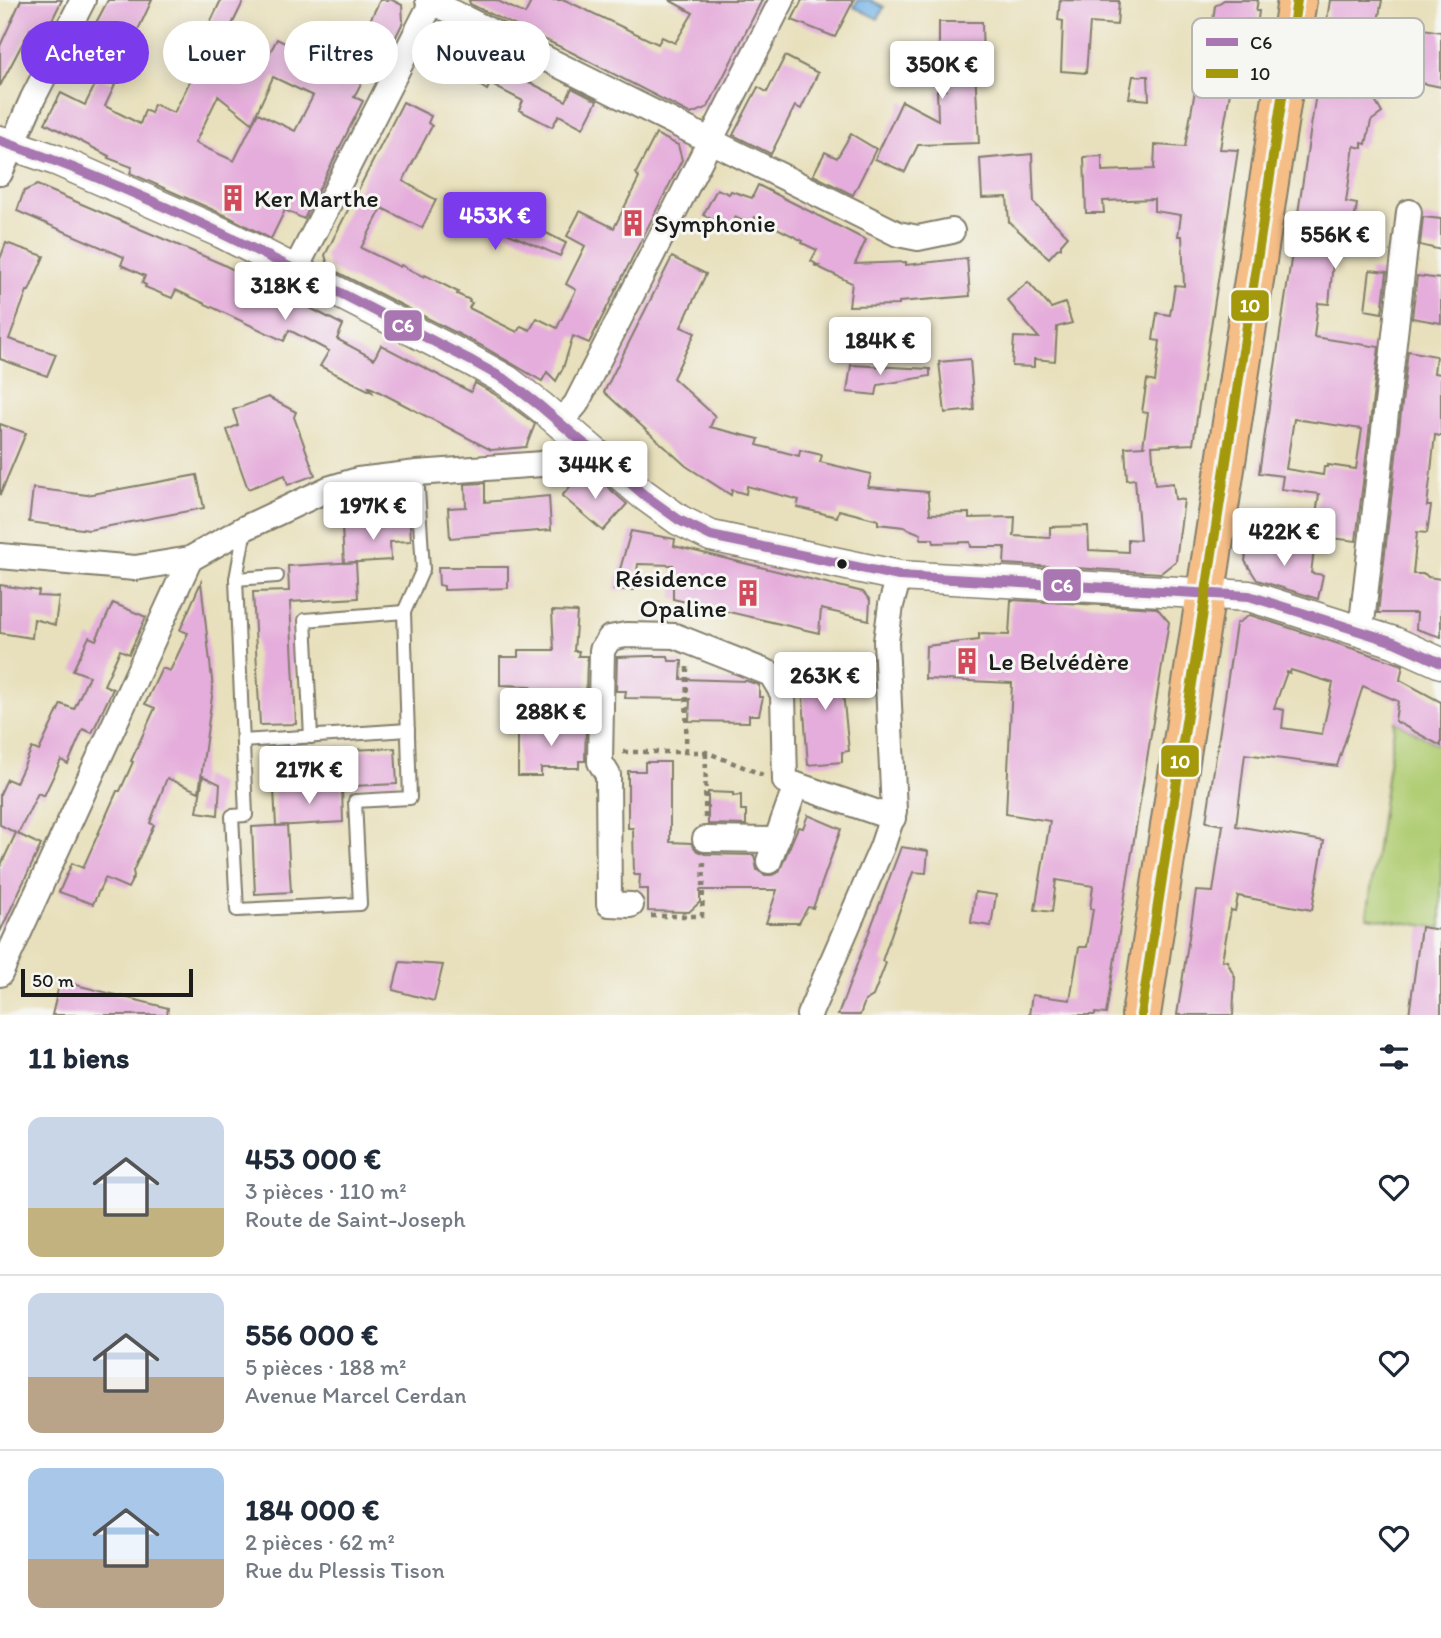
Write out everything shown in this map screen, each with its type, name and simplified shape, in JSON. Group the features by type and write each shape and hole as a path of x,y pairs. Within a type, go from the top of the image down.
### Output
{"main road":[{"path":"1294,18 1297,0"},
{"path":"1141,1015 1282,98"}],"street":[{"path":"0,173 6,143 33,98 83,0"},
{"path":"560,423 576,404 782,0"},
{"path":"294,272 431,1 898,234 918,238 952,231"},
{"path":"6,143 56,160 222,233 506,380 643,494 679,520 711,536 899,576 1249,596 1394,642 1441,663"},
{"path":"1361,631 1409,212"},
{"path":"0,556 135,568 190,559 245,528 328,489 358,480 542,464 575,453 585,444"},
{"path":"0,974 190,559"},
{"path":"809,1015 893,818 886,640 899,576"},
{"path":"631,905 610,904 608,775 600,762 602,650 610,638 626,635 675,636 771,674 783,694 791,783 773,850 705,839"},
{"path":"534,710 601,710"},
{"path":"791,783 893,818"}],"lane":[{"path":"245,528 236,579 246,815 232,816 237,910 360,904 355,801 410,798 404,612 423,569 417,473"},
{"path":"378,512 419,509"},
{"path":"236,579 277,576"},
{"path":"311,737 305,620 404,612"},
{"path":"243,741 408,730"}],"path":[{"path":"686,752 687,640"},
{"path":"601,752 706,752 760,774 791,783"}],"green space":[{"path":"1395,721 1441,746 1441,928 1367,917"}],"water":[{"path":"858,0 870,0 884,7 878,19 854,7"}],"building":[{"path":"21,0 62,0 52,21 21,21 21,46 0,86 0,46"},
{"path":"108,0 152,0 142,21 97,21"},
{"path":"221,0 244,0 234,21 211,21"},
{"path":"380,0 392,0 402,5 403,22 398,32 398,21 370,21"},
{"path":"469,0 496,0 525,14 532,0 565,0 658,44 662,37 675,43 693,13 669,0 762,0 708,107 691,114 550,42 550,21 506,21 470,4"},
{"path":"802,0 854,0 835,37 792,20"},
{"path":"1060,0 1119,1 1117,25 1090,23 1086,73 1061,71 1063,21 1058,20"},
{"path":"1224,0 1258,0 1258,18 1213,18 1215,6"},
{"path":"1330,0 1382,0 1379,18 1327,18"},
{"path":"939,22 982,22 983,68 975,69 979,143 918,145 905,172 875,159 902,101 938,120 937,90 946,90 946,52 939,52"},
{"path":"1424,29 1441,32 1441,87 1424,83"},
{"path":"277,39 284,42 284,82 273,77 270,84 270,52"},
{"path":"785,56 818,73 801,109 795,106 771,154 733,135 758,87 767,92"},
{"path":"1133,76 1148,76 1149,100 1129,98"},
{"path":"96,84 115,85 105,106 140,124 145,110 151,113 154,104 174,113 188,84 270,84 252,123 218,96 195,143 234,161 258,113 295,131 313,96 288,84 361,84 354,97 363,101 304,219 285,210 271,239 229,217 130,173 132,167 108,158 109,156 45,123 61,93 85,105"},
{"path":"478,84 490,84 487,90"},
{"path":"490,84 533,84 566,101 572,88 597,101 583,128 559,115 552,127 519,110 523,101"},
{"path":"1194,98 1229,98 1220,149 1238,150 1193,444 1152,446 1155,485 1173,483 1175,499 1184,500 1176,561 1161,573 1004,564 1005,547 971,547 970,542 934,543 933,539 920,539 921,534 904,527 878,524 878,520 839,510 837,517 797,507 799,500 747,486 746,494 732,490 731,495 686,466 604,392 672,257 706,274 681,327 695,333 673,378 715,416 710,427 759,439 757,445 799,456 800,450 822,455 820,462 871,474 868,487 928,492 930,514 969,513 969,518 1015,517 1014,536 1050,538 1050,527 1088,526 1089,550 1128,552 1128,539 1140,540 1135,479 1127,480 1125,447 1146,446 1143,446 1148,413 1142,412 1147,380 1155,382 1160,341 1153,340 1157,313 1170,315 1175,285 1184,286 1182,236 1178,236 1181,215 1154,211 1154,199 1103,201 1104,213 1086,213 1084,157 1102,156 1102,171 1154,169 1155,145 1185,147"},
{"path":"1315,98 1374,98 1382,113 1371,121 1366,144 1362,143 1362,148 1354,146 1346,202 1357,204 1353,228 1339,226 1329,304 1318,303 1314,337 1379,347 1356,541 1313,536 1319,494 1281,489 1283,476 1259,473","holes":["1294,419 1362,429 1356,469 1328,465 1324,467 1323,475 1286,469"]},
{"path":"403,102 431,116 428,123 432,126 403,181 436,200 422,228 382,208 361,248 458,292 457,294 470,300 472,303 469,308 517,332 521,326 530,330 537,318 557,328 576,290 566,284 585,246 567,236 580,211 614,228 639,178 636,173 656,134 678,145 682,160 589,343 573,336 556,381 547,372 542,381 480,345 329,268 325,255"},
{"path":"851,134 876,149 853,195 813,175 825,152 837,158"},
{"path":"1032,154 1034,203 1068,236 1061,248 1049,258 1009,222 1007,197 982,198 980,159"},
{"path":"37,185 222,264 314,310 343,325 337,339 374,359 381,345 471,392 475,383 535,424 526,447 491,450 368,386 372,392 320,366 329,351 289,330 284,341 176,290 172,298 145,287 142,283 145,276 121,265 124,257 17,211 24,191"},
{"path":"758,185 866,240 855,264 906,262 906,265 967,258 970,296 899,302 899,305 849,306 852,283 814,265 818,265 811,261 817,250 802,243 803,241 755,217 751,225 735,217 730,228 703,215 717,189 752,198"},
{"path":"513,216 566,243 560,256 504,232"},
{"path":"1423,217 1441,219 1441,250 1420,245"},
{"path":"6,243 44,256 9,339 56,354 47,376 0,359 0,259"},
{"path":"1370,270 1387,272 1382,313 1365,310"},
{"path":"1417,276 1441,279 1441,323 1412,318"},
{"path":"1028,282 1051,308 1065,303 1072,323 1057,327 1055,361 1034,359 1034,367 1012,366 1014,337 1039,338 1007,300"},
{"path":"1408,351 1436,356 1434,373 1441,374 1441,436 1435,435 1427,506 1431,506 1427,533 1417,532 1413,574 1425,574 1441,579 1441,637 1416,629 1417,613 1378,613"},
{"path":"970,359 974,410 945,413 939,362"},
{"path":"851,365 930,369 930,376 878,385 876,395 847,392"},
{"path":"268,397 296,412 294,417 315,475 288,485 285,475 248,489 227,430 238,425 233,410"},
{"path":"0,424 26,433 0,495"},
{"path":"197,475 204,508 89,530 29,522 33,488 87,495"},
{"path":"595,476 627,504 603,531 562,496 578,477"},
{"path":"485,483 485,502 549,496 551,530 450,538 448,508 466,507 465,484"},
{"path":"410,523 411,541 390,542 391,560 344,563 342,527"},
{"name":"Résidence Opaline","path":"631,531 675,539 674,546 863,592 870,600 869,620 821,609 819,633 673,599 673,565 638,564 634,590 614,590"},
{"path":"1248,541 1314,550 1311,573 1323,575 1318,599 1257,580 1245,561"},
{"path":"356,562 358,598 290,602 296,724 260,725 253,592 289,591 288,566"},
{"path":"438,567 508,567 508,588 444,590 444,586 439,585"},
{"path":"201,582 213,689 199,792 167,778 150,823 154,825 128,888 105,878 93,904 59,892 72,863 83,868 117,791 120,791 155,708 145,704 162,668 170,671 188,633 180,630"},
{"path":"0,585 39,591 38,596 59,597 55,625 34,619 32,638 0,633"},
{"path":"1011,600 1157,608 1169,622 1106,1014 1029,1015 1032,995 1070,1000 1079,947 1087,947 1093,909 1090,909 1093,886 1056,880 1052,912 1035,910 1050,821 1006,814 1012,683 925,679 926,646 979,640 979,634 1009,635"},
{"path":"113,603 146,617 129,654 120,650 104,685 113,689 92,733 83,729 68,764 61,760 44,796 38,793 18,834 41,845 0,932 0,867 16,833 0,825 0,794 7,779 16,783 32,748 39,751 61,704 74,709 89,676 73,670 89,637 96,640"},
{"path":"552,611 577,612 574,651 579,651 578,656 587,656 586,695 534,695 531,686 500,685 500,657 518,657 518,650 554,650"},
{"path":"1250,615 1403,665 1400,680 1441,702 1441,746 1395,721 1398,701 1363,686 1337,766 1245,754 1236,826 1324,841 1312,910 1238,896 1235,911 1231,910 1222,960 1227,961 1235,977 1233,1015 1177,1015 1196,891 1213,892 1223,825 1206,822 1236,624","holes":["1291,670 1333,683 1322,734 1282,728 1284,710 1274,708 1287,672 1290,673"]},
{"path":"839,654 849,751 842,752 842,762 808,765 802,685 807,684 804,670 816,668 817,656"},
{"path":"668,656 669,661 682,661 681,679 747,681 759,685 759,697 763,697 759,715 749,715 749,722 689,721 690,699 625,698 626,691 616,691 617,657"},
{"path":"532,724 586,725 585,761 579,761 579,768 541,768 541,776 518,776 518,730 532,731"},
{"path":"395,748 397,784 330,787 328,751"},
{"path":"645,762 670,762 670,842 691,843 697,851 705,854 754,855 757,870 765,875 779,872 798,827 803,828 808,815 841,829 813,908 808,907 799,923 766,923 777,890 700,890 700,902 689,912 648,911 648,889 639,889 640,875 634,875 633,828 628,828 628,771 645,771"},
{"path":"203,776 220,784 218,815 197,812"},
{"path":"342,787 343,822 276,826 274,790"},
{"path":"708,792 741,795 741,810 746,810 746,825 708,824"},
{"path":"287,825 291,892 255,894 252,827"},
{"path":"901,847 928,851 926,873 913,872 882,961 886,963 873,996 865,1001 860,1015 838,1015"},
{"path":"975,892 996,895 991,926 971,923"},
{"path":"1421,927 1441,930 1441,1015 1409,1015"},
{"path":"400,962 443,965 434,1001 393,990"},
{"path":"60,981 168,1008 167,1015 52,1015"}],"transit line":[{"name":"10","path":"1294,18 1297,0"},
{"name":"10","path":"1141,1015 1282,98"},
{"name":"C6","path":"0,141 61,163 181,214 472,361 506,380 540,406 643,494 679,520 711,536 899,576 1249,596 1394,642 1441,663"}],"place":[{"name":"Ker Marthe","path":"233,198"},
{"name":"Symphonie","path":"633,223"},
{"name":"Résidence Opaline","path":"748,593"},
{"name":"Le Belvédère","path":"967,661"}]}
